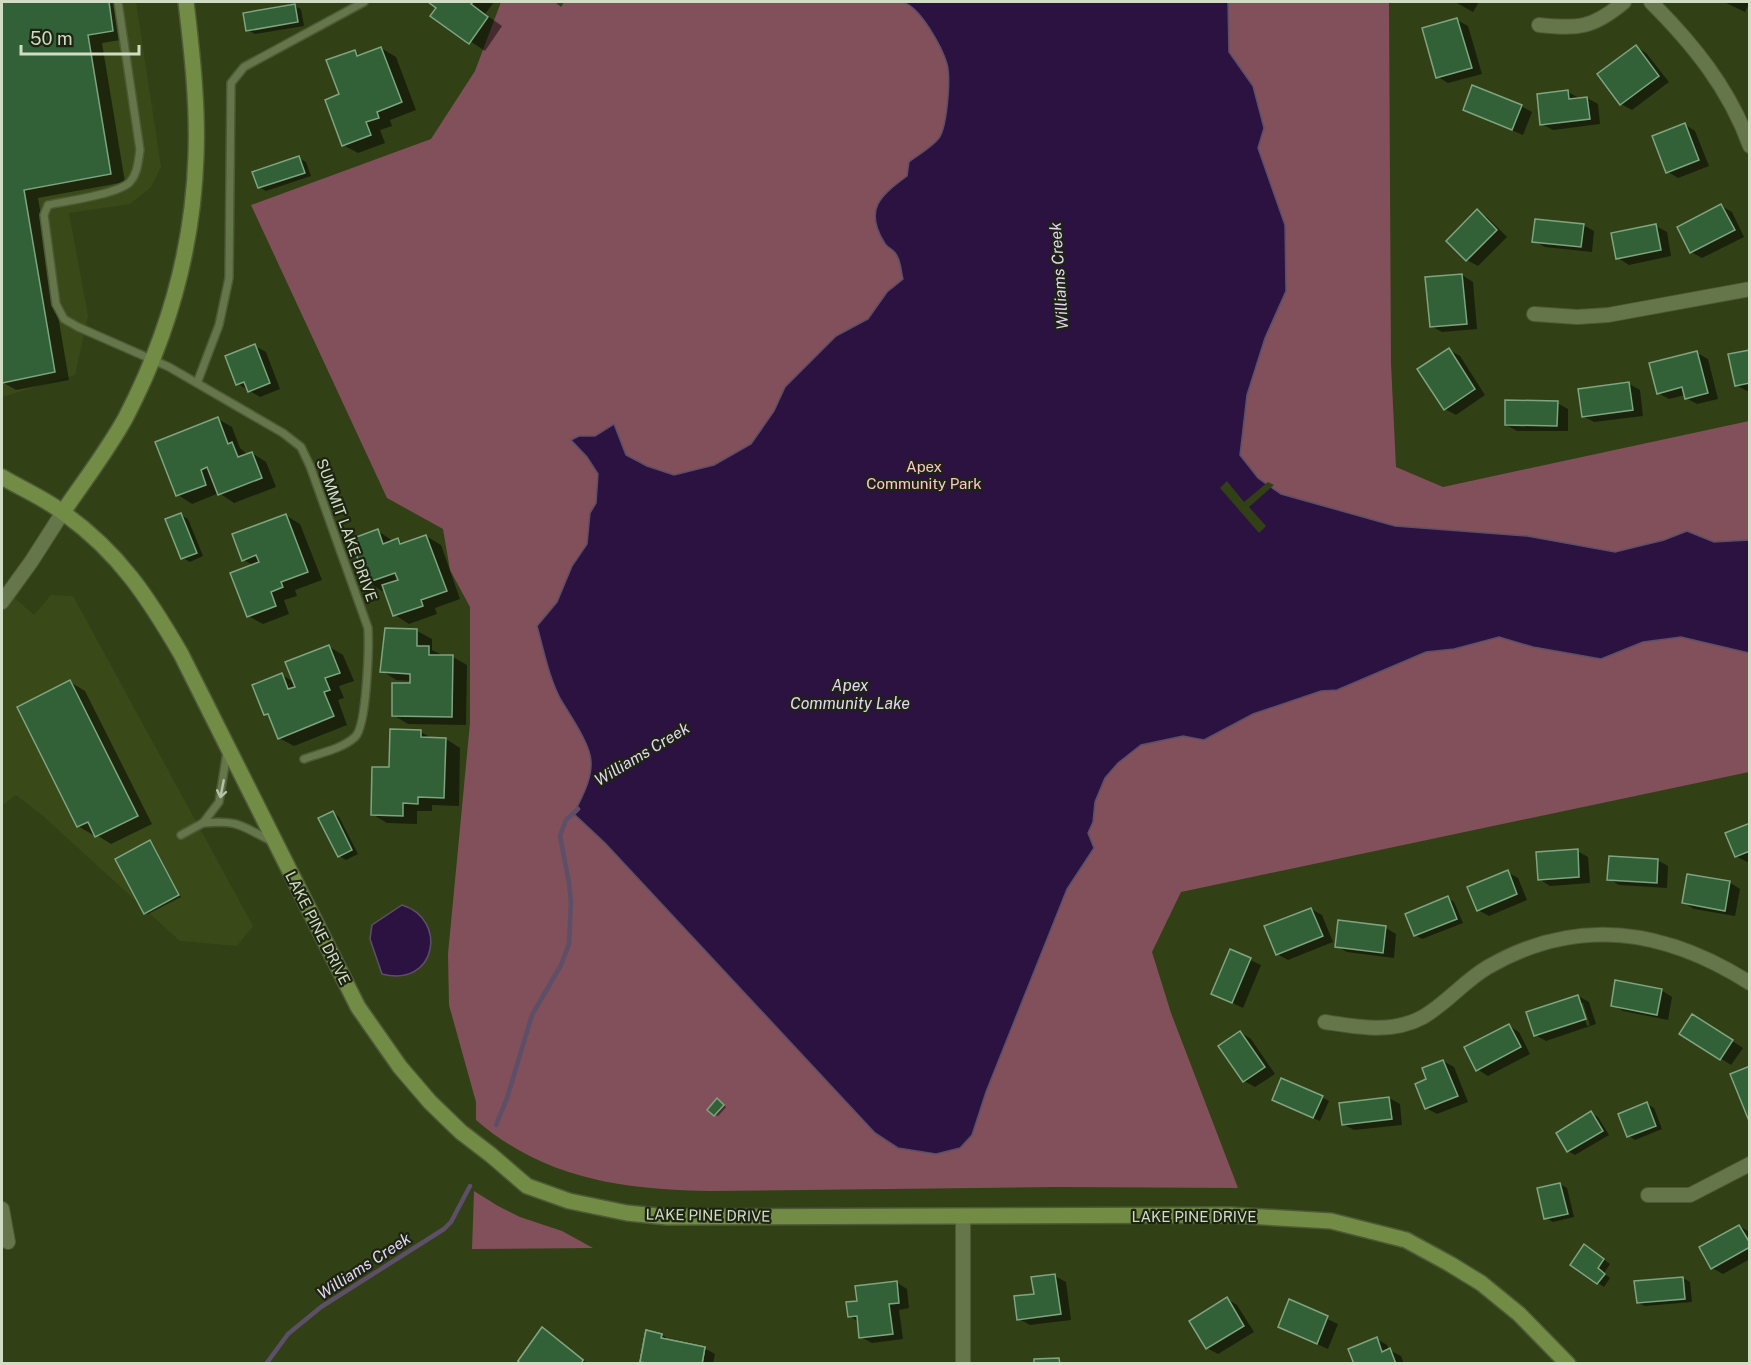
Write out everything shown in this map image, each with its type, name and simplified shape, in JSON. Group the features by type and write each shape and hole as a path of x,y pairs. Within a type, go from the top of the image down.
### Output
{"main road":[{"path":"63,512 118,430 153,360 169,316 191,224 196,155 193,58 186,2"},
{"name":"LAKE PINE DRIVE","path":"2,477 63,512 100,542 131,576 156,611 181,654 358,1007 400,1067 430,1102 461,1132 527,1186 569,1202 627,1213 667,1217 1230,1215 1331,1221 1406,1240 1450,1264 1480,1283 1519,1314 1568,1364"}],"street":[{"path":"1539,25 1571,28 1587,26 1611,13 1624,2"},
{"path":"1651,2 1712,70 1736,112 1749,146"},
{"path":"1534,314 1577,317 1625,313 1749,289"},
{"path":"2,602 63,512"},
{"path":"1325,1022 1371,1028 1405,1024 1423,1017 1473,977 1510,956 1550,942 1587,935 1626,936 1663,941 1700,955 1749,983"},
{"path":"1648,1195 1690,1195 1749,1164"},
{"path":"2,1209 8,1242"},
{"path":"963,1216 963,1364"}],"lane":[{"name":"SUMMIT LAKE DRIVE","path":"118,2 140,150 137,171 130,181 119,189 48,205 44,215 56,304 64,319 169,367 283,433 301,447 310,466 368,628 369,645 362,723 356,736 338,747 304,759"},
{"path":"197,383 219,325 229,278 231,83 244,68 364,2"},
{"path":"203,824 219,802 228,749"},
{"path":"181,835 203,824 229,821 275,843"}],"shaded area":[{"path":"2,2 136,2 161,167 151,187 130,204 69,213 88,316 75,375 2,397"},
{"path":"2,587 34,615 51,595 73,596 253,926 237,946 180,941 42,815 16,795 4,804 2,801"}],"green space":[{"name":"Apex Community Park","path":"501,2 555,2 561,7 564,2 1389,2 1391,364 1396,467 1443,487 1749,421 1749,772 1181,892 1152,952 1171,1013 1238,1188 1058,1187 711,1191 647,1188 616,1184 557,1168 529,1156 502,1140 476,1120 476,1102 449,1005 448,954 470,723 470,607 450,570 443,529 387,498 251,205 431,139 475,71"},
{"path":"474,1191 520,1217 562,1231 593,1248 472,1249"}],"water":[{"name":"Apex Community Lake","path":"902,2 1228,2 1229,52 1253,86 1264,128 1258,148 1285,225 1286,291 1265,338 1247,395 1240,455 1258,478 1281,494 1395,526 1527,536 1615,552 1664,540 1687,531 1714,542 1749,540 1749,653 1681,637 1643,642 1601,659 1533,647 1499,637 1454,649 1426,652 1337,690 1321,691 1253,714 1204,740 1183,736 1141,745 1118,763 1105,778 1095,802 1093,822 1088,833 1094,848 1067,889 986,1092 972,1135 960,1148 936,1154 898,1148 875,1133 605,843 574,814 590,775 590,755 588,747 553,683 537,626 557,602 572,566 587,544 590,513 596,503 598,474 587,457 571,440 579,436 595,436 614,424 626,455 647,466 674,475 714,465 751,444 774,411 785,387 836,336 868,319 887,292 903,279 895,252 885,244 878,231 875,212 889,190 907,176 909,162 939,138 948,102 949,80 947,64 935,38 916,11"},
{"path":"402,905 417,913 426,924 430,937 430,950 425,962 415,971 401,976 382,974 370,939 372,925"}],"pier":[{"path":"1227,481 1244,502 1268,482 1274,485 1249,507 1266,526 1259,533 1220,488"}],"building":[{"path":"2,2 109,2 113,31 88,35 111,174 24,190 55,372 2,383"},
{"path":"428,2 473,2 471,4 488,17 469,44 430,16 436,8"},
{"path":"295,4 298,22 246,31 243,13"},
{"path":"1457,18 1472,68 1436,78 1422,28"},
{"path":"1636,45 1659,76 1620,105 1597,74"},
{"path":"381,47 402,102 377,112 379,118 366,122 371,135 342,146 325,100 339,94 326,60 355,50 357,56"},
{"path":"1472,85 1522,105 1512,130 1463,110"},
{"path":"1568,90 1569,99 1587,97 1590,119 1540,125 1537,94"},
{"path":"1685,123 1699,160 1666,173 1652,136"},
{"path":"299,156 305,173 258,188 252,172"},
{"path":"1721,204 1735,230 1690,253 1677,227"},
{"path":"1477,209 1497,230 1466,261 1446,241"},
{"path":"1535,219 1584,224 1581,247 1532,242"},
{"path":"1656,224 1661,250 1616,259 1611,233"},
{"path":"1462,274 1467,324 1430,327 1425,277"},
{"path":"255,344 270,383 248,392 244,382 236,385 225,356"},
{"path":"1449,348 1475,389 1444,410 1417,369"},
{"path":"1750,350 1750,383 1735,386 1728,354"},
{"path":"1697,351 1708,393 1685,399 1682,387 1657,394 1649,363"},
{"path":"1629,382 1633,410 1582,417 1578,389"},
{"path":"1505,400 1558,401 1557,426 1505,425"},
{"path":"218,417 228,444 232,442 238,457 252,452 262,478 218,495 207,467 201,470 206,485 176,496 155,442"},
{"path":"181,513 197,553 181,559 165,519"},
{"path":"286,514 308,572 281,582 283,587 271,592 276,606 247,617 230,573 259,562 256,555 242,561 232,534"},
{"path":"378,529 383,544 398,538 400,544 426,535 447,591 421,600 423,606 393,616 382,585 398,580 395,573 366,583 351,539"},
{"path":"385,628 417,629 417,646 429,646 429,655 453,655 452,717 392,716 392,683 410,683 410,674 380,672"},
{"path":"329,645 340,673 325,678 330,690 324,692 334,716 278,739 268,714 264,715 252,685 282,673 288,689 295,687 285,662"},
{"path":"70,680 138,816 95,837 88,822 77,827 17,707"},
{"path":"390,729 421,730 421,737 446,738 444,798 418,797 418,804 403,803 403,816 371,815 372,767 389,767"},
{"path":"333,811 352,850 338,857 318,818"},
{"path":"1750,823 1750,851 1735,857 1725,833"},
{"path":"150,840 179,895 144,914 115,859"},
{"path":"1578,849 1579,877 1538,880 1536,852"},
{"path":"1609,856 1658,859 1657,883 1607,880"},
{"path":"1508,870 1517,894 1477,911 1467,887"},
{"path":"1687,874 1730,881 1725,911 1682,903"},
{"path":"1448,896 1457,919 1414,936 1405,914"},
{"path":"1311,908 1323,936 1276,955 1264,926"},
{"path":"1338,920 1386,926 1383,953 1335,947"},
{"path":"1230,949 1251,958 1232,1003 1211,994"},
{"path":"1615,980 1662,989 1657,1015 1611,1006"},
{"path":"1578,995 1586,1019 1534,1036 1526,1012"},
{"path":"1692,1014 1733,1040 1720,1060 1679,1034"},
{"path":"1509,1024 1521,1047 1476,1071 1464,1047"},
{"path":"1240,1031 1265,1067 1243,1082 1218,1046"},
{"path":"1443,1060 1458,1096 1425,1109 1415,1084 1426,1079 1422,1068"},
{"path":"1750,1066 1750,1121 1749,1121 1730,1074"},
{"path":"1281,1078 1323,1096 1313,1118 1272,1100"},
{"path":"1389,1097 1392,1119 1342,1125 1339,1103"},
{"path":"717,1098 724,1105 714,1116 707,1110"},
{"path":"1647,1102 1656,1126 1627,1137 1618,1114"},
{"path":"1591,1111 1603,1131 1567,1152 1556,1133"},
{"path":"1560,1183 1568,1214 1544,1219 1537,1188"},
{"path":"1739,1225 1750,1247 1711,1269 1699,1247"},
{"path":"1584,1244 1604,1259 1598,1268 1605,1274 1597,1284 1570,1265"},
{"path":"1055,1274 1061,1314 1017,1320 1014,1296 1034,1294 1031,1277"},
{"path":"1683,1277 1685,1299 1637,1303 1634,1281"},
{"path":"897,1281 899,1303 889,1304 893,1334 859,1338 857,1316 848,1317 846,1302 857,1301 855,1286"},
{"path":"1227,1297 1244,1326 1206,1349 1189,1321"},
{"path":"1289,1299 1328,1316 1317,1344 1278,1327"},
{"path":"542,1327 583,1360 581,1364 521,1364 518,1361"},
{"path":"542,1327 583,1360 581,1364 521,1364 518,1361"},
{"path":"646,1330 662,1334 661,1338 705,1347 702,1364 640,1362"},
{"path":"646,1330 662,1334 661,1338 705,1347 702,1364 640,1362"},
{"path":"1377,1337 1382,1352 1390,1348 1396,1364 1354,1364 1348,1349"},
{"path":"1059,1358 1060,1364 1034,1364 1034,1359"}],"waterway":[{"name":"Williams Creek","path":"496,1125 507,1098 532,1015 561,965 569,944 571,902 560,836 566,820 578,809"},
{"name":"Williams Creek","path":"266,1364 288,1334 321,1307 444,1229 451,1222 470,1186"}]}
